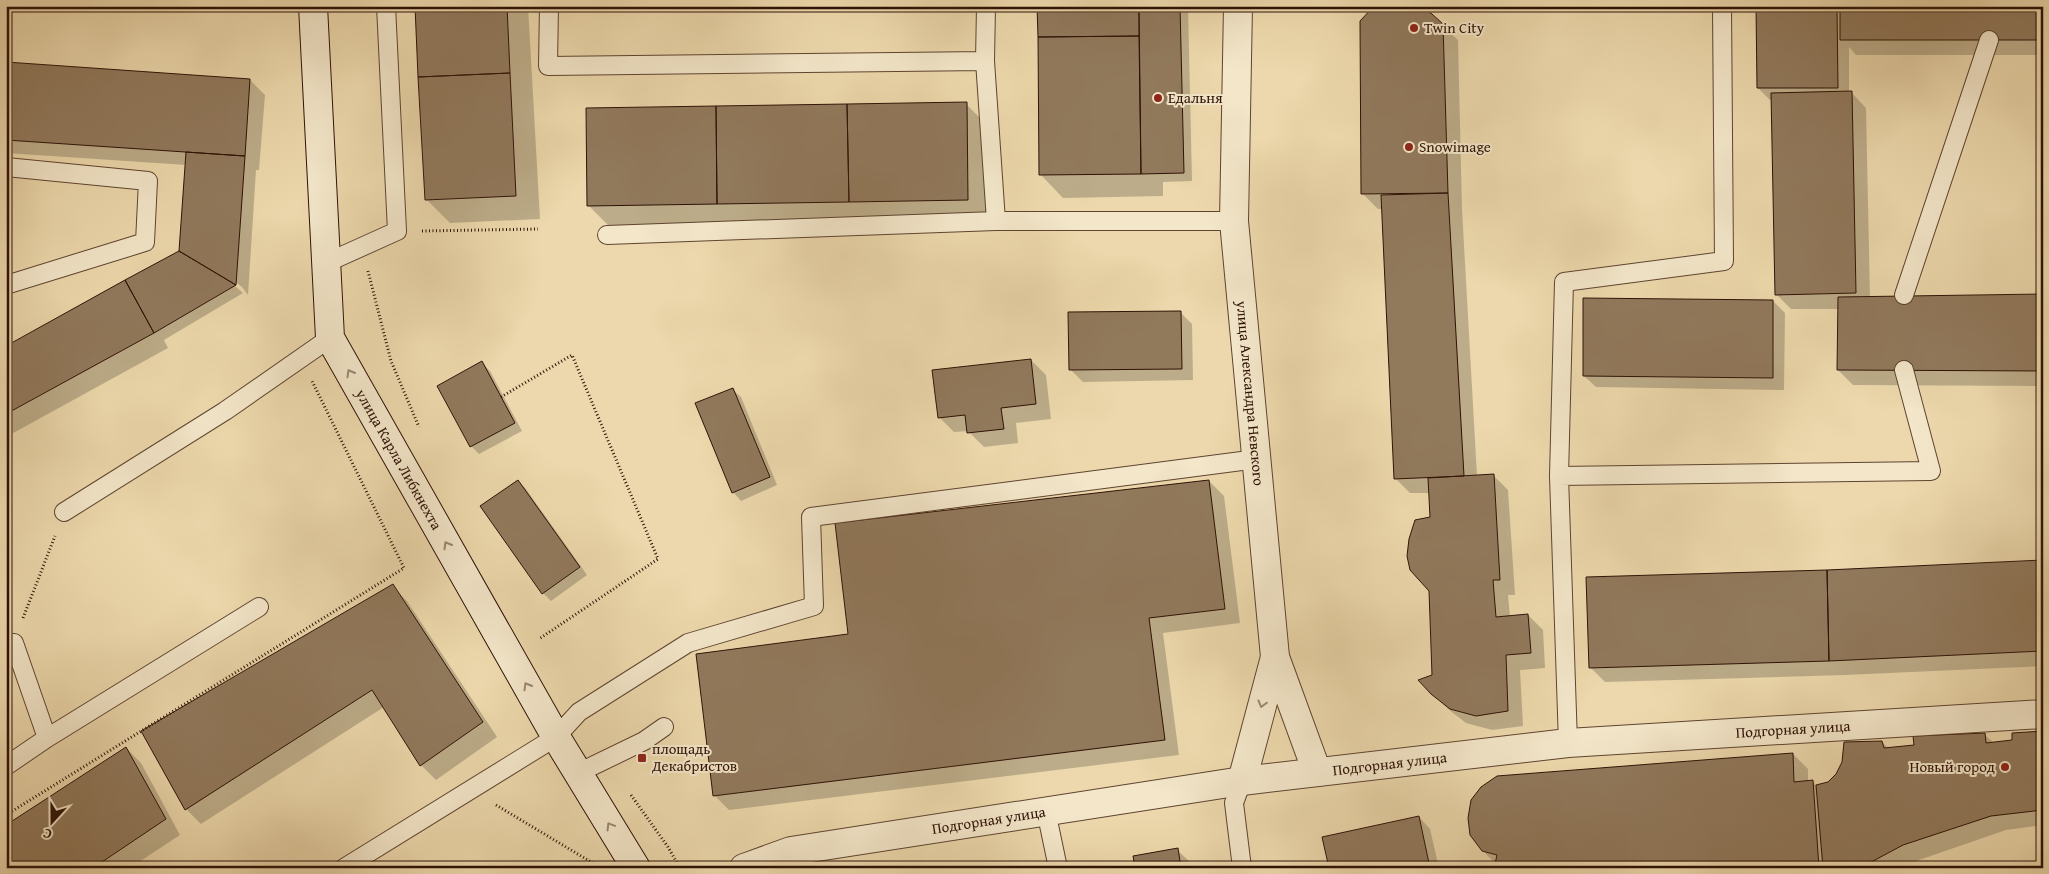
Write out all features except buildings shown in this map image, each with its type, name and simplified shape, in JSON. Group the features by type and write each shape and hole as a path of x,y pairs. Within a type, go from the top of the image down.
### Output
{"street":[{"name":"улица Карла Либкнехта","path":"312,6 330,338 556,737 636,868"},
{"name":"улица Александра Невского","path":"1238,6 1234,221 1275,657 1317,772"},
{"path":"1242,781 1275,657"},
{"name":"Подгорная улица","path":"744,868 790,851 1242,781 1317,772 1568,743 2043,714"}],"lane":[{"path":"326,263 397,231 386,6"},
{"path":"549,6 548,66 985,62"},
{"path":"986,6 985,62 996,221"},
{"path":"1568,743 1559,476 1564,282 1724,261 1722,6"},
{"path":"1904,295 1989,40"},
{"path":"6,166 148,180 145,242 6,285"},
{"path":"607,235 996,221 1234,221"},
{"path":"64,512 224,411 330,338"},
{"path":"1559,476 1931,471 1904,370"},
{"path":"344,868 556,737 579,712 688,643 814,606 811,517 1257,458"},
{"path":"6,766 47,738 258,607"},
{"path":"10,643 47,738"},
{"path":"578,773 644,741 664,727"},
{"path":"1242,781 1234,803 1242,868"},
{"path":"1046,812 1058,868"}],"path":[{"path":"418,231 538,229"},
{"path":"397,231 366,263 391,361 421,432"},
{"path":"501,397 572,355 658,559 539,639"},
{"path":"10,643 64,512"},
{"path":"6,814 404,568"},
{"path":"534,631 544,647"},
{"path":"605,759 668,847 680,868"},
{"path":"470,790 601,868"}],"place":[{"name":"Twin Сity","path":"1414,28"},
{"name":"Едальня","path":"1158,98"},
{"name":"Snowimage","path":"1409,147"},
{"name":"площадь Декабристов","path":"642,758"},
{"name":"Новый город","path":"2005,767"}]}
